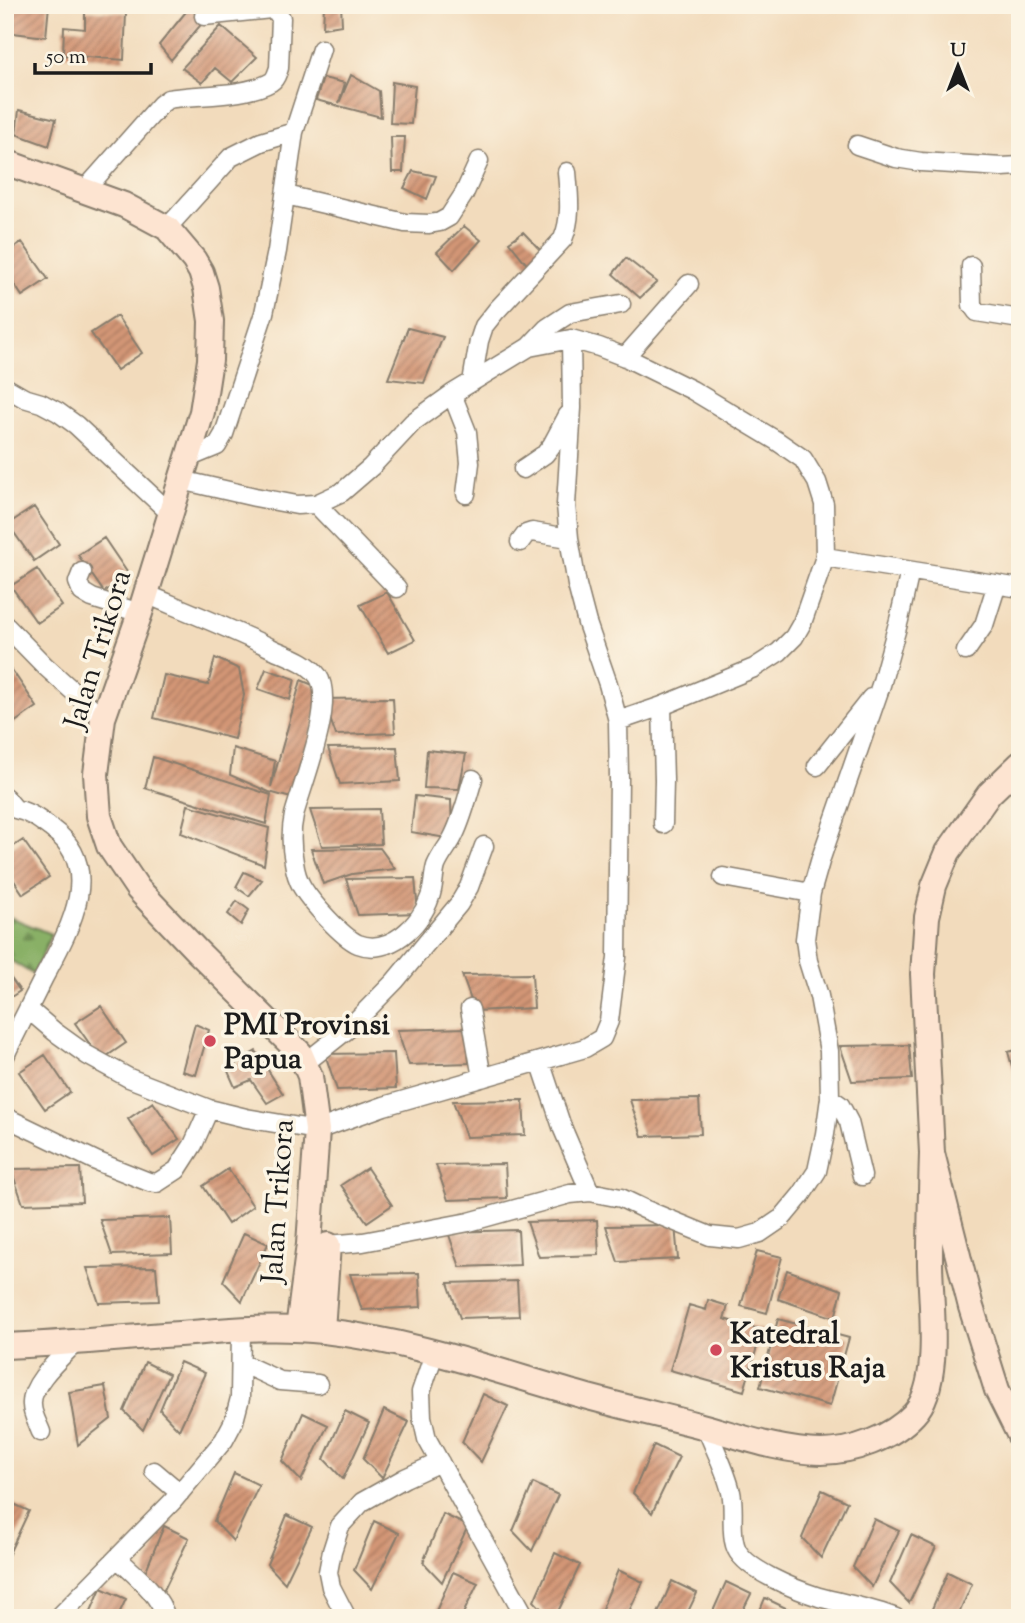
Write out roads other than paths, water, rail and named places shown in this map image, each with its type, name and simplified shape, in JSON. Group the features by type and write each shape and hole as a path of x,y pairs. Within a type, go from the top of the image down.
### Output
{"street":[{"path":"84,191 160,104 168,99 242,92 272,81 276,76 279,68 281,18 276,11 271,9 204,16"},
{"path":"185,469 216,446 224,434 264,313 277,251 294,132 321,49"},
{"path":"167,228 231,157 261,142 294,132"},
{"path":"857,145 895,158 921,162 1020,166"},
{"path":"286,195 405,223 429,224 449,218 479,161"},
{"name":"Jalan Trikora","path":"5,162 124,205 167,228 194,260 206,288 211,321 210,360 202,412 143,603 103,718 96,774 99,816 109,846 138,890 281,1033 305,1063 310,1076 317,1130 319,1245 310,1330"},
{"path":"472,382 484,326 563,239 569,225 567,172"},
{"path":"971,267 972,306 976,312 1020,320"},
{"path":"625,357 689,284"},
{"path":"185,469 265,499 297,505 316,504 342,492 371,467 413,422 529,346 547,328 570,313 621,304"},
{"path":"529,346 571,339 599,346 692,390 803,459 817,482 824,504 825,557 802,623 794,637 779,652 754,667 618,721"},
{"path":"28,1009 87,1055 129,1078 209,1109 317,1130 384,1106 585,1048 602,1038 609,1021 617,957 618,721 583,610 569,538 566,505 572,408 571,339"},
{"path":"5,387 58,412 76,425 171,514"},
{"path":"452,394 467,432 470,463 466,494"},
{"path":"523,469 545,454 572,408"},
{"path":"316,504 397,588"},
{"path":"520,542 532,532 569,538"},
{"path":"825,557 1020,588"},
{"path":"319,1245 363,1242 469,1222 570,1194 590,1192 621,1198 710,1236 739,1240 760,1233 782,1218 817,1171 830,1098 829,1051 805,939 811,893 881,685 910,570"},
{"path":"82,572 78,582 82,592 92,598 143,603 241,633 306,664 316,673 322,689 322,708 316,742 294,817 294,864 302,886 320,911 358,944 373,947 388,944 399,938 422,914 430,898 437,863 452,839 473,779"},
{"path":"966,651 984,625 997,584"},
{"path":"5,625 45,666 103,718"},
{"path":"817,766 881,685"},
{"path":"663,705 663,824"},
{"path":"5,1346 241,1329 310,1330 359,1336 435,1351 757,1443 800,1451 843,1451 871,1442 916,1413 928,1386 931,1369 932,1153 923,974 927,917 934,886 948,852 989,794 1020,764"},
{"path":"5,1056 75,913 79,883 78,863 67,841 28,811 9,808"},
{"path":"305,1063 348,1029 386,990 459,904 469,887 484,846"},
{"path":"723,877 811,893"},
{"path":"470,1009 482,1078"},
{"path":"540,1061 562,1127 590,1192"},
{"path":"830,1098 840,1105 849,1122 863,1176"},
{"path":"5,1116 96,1161 157,1183 177,1170 193,1145 209,1109"},
{"path":"932,1153 971,1307 997,1390 1020,1436"},
{"path":"932,1308 948,1297 971,1307"},
{"path":"58,1618 180,1493 224,1440 234,1421 240,1398 241,1329"},
{"path":"41,1432 32,1409 33,1394 41,1381 77,1341"},
{"path":"435,1351 421,1392 422,1417 427,1439 526,1618"},
{"path":"241,1363 279,1381 318,1384"},
{"path":"706,1427 731,1493 735,1547 744,1560 768,1576 818,1596 896,1618"},
{"path":"347,1618 331,1587 328,1572 340,1526 362,1502 440,1462"},
{"path":"154,1471 180,1493"},
{"path":"117,1558 151,1591 166,1618"}],"place":[{"name":"PMI Provinsi Papua","path":"210,1041"},
{"name":"Katedral Kristus Raja","path":"716,1350"}]}
